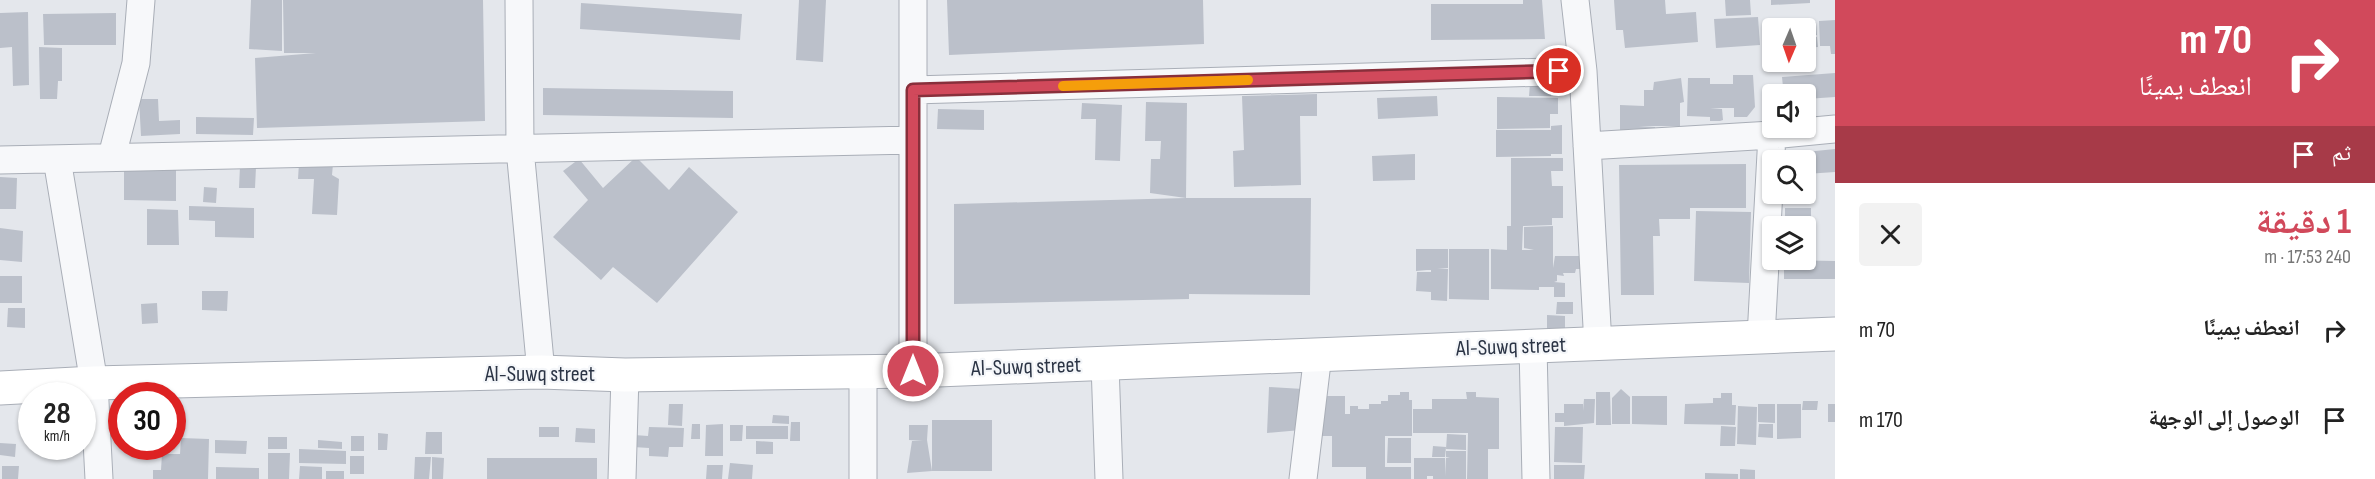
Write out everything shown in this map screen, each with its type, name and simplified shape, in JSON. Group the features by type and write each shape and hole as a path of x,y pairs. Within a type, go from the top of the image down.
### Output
{"street":[{"path":"112,156 136,63 141,0"},
{"path":"519,0 520,149 541,372"},
{"path":"913,0 913,371"},
{"path":"1575,0 1582,70 1598,345"},
{"path":"913,90 1582,70"},
{"path":"1816,131 1835,129"},
{"path":"1587,146 1762,136"},
{"path":"1761,337 1772,138"},
{"path":"0,160 913,140"},
{"path":"57,159 94,382"},
{"name":"Al-Suwq street","path":"96,383 541,372 625,375 913,371 1835,334"},
{"path":"1533,346 1536,479"},
{"path":"1303,479 1318,354"},
{"path":"1105,364 1109,479"},
{"path":"863,372 863,479"},
{"path":"622,479 625,375"},
{"name":"Al-Suwq street","path":"0,388 18,387"},
{"path":"96,421 99,479"}],"building":[{"path":"251,0 282,0 282,51 249,49"},
{"path":"283,0 483,0 485,121 257,128 255,58 316,53 284,53"},
{"path":"799,0 826,0 823,62 796,60"},
{"path":"947,0 1203,0 1204,44 949,55"},
{"path":"1523,0 1542,0 1545,39 1431,40 1431,4 1523,4"},
{"path":"1614,0 1665,0 1666,14 1696,12 1698,42 1625,48 1623,30 1616,30"},
{"path":"1725,0 1750,0 1751,15 1726,16"},
{"path":"1771,0 1810,0 1810,3 1771,5"},
{"path":"581,3 742,14 740,40 580,29"},
{"path":"28,12 29,85 13,86 12,47 0,48 0,13"},
{"path":"116,13 116,45 44,45 43,14"},
{"path":"1758,17 1760,45 1716,48 1714,19"},
{"path":"1835,20 1835,54 1831,54 1830,46 1820,46 1819,21"},
{"path":"39,47 62,48 62,81 58,81 57,99 40,99"},
{"path":"1835,73 1835,97 1816,98 1816,84 1783,84 1782,77"},
{"path":"1733,75 1753,75 1755,107 1747,117 1734,117 1734,108 1710,108 1722,109 1723,120 1720,121 1710,121 1710,117 1687,116 1688,78 1710,78 1710,84 1733,84"},
{"path":"1681,78 1684,102 1680,103 1680,126 1639,126 1655,127 1655,136 1620,136 1620,105 1644,106 1644,90 1653,90 1654,82"},
{"path":"1530,83 1551,83 1551,96 1529,96"},
{"path":"543,88 733,91 733,118 543,115"},
{"path":"1317,94 1317,116 1300,116 1301,185 1234,187 1233,151 1244,150 1242,96"},
{"path":"1437,96 1438,116 1378,119 1377,98"},
{"path":"1497,97 1558,98 1558,114 1550,114 1550,128 1497,129"},
{"path":"139,99 158,99 159,121 180,120 180,134 141,136"},
{"path":"1146,102 1187,103 1186,198 1150,193 1151,159 1160,159 1161,141 1145,141"},
{"path":"1082,103 1122,105 1120,161 1095,160 1096,119 1081,119"},
{"path":"938,109 984,110 984,130 937,129"},
{"path":"196,117 254,118 253,135 196,134"},
{"path":"1562,125 1562,154 1496,157 1496,130 1551,130 1551,126"},
{"path":"1835,149 1835,172 1816,173 1816,151"},
{"path":"1415,154 1415,180 1373,181 1372,156"},
{"path":"636,157 669,190 689,167 738,212 657,303 613,267 601,280 553,237 588,200 563,171 579,159 603,188"},
{"path":"1511,158 1563,158 1563,171 1551,171 1552,186 1563,186 1563,218 1552,218 1552,225 1523,226 1522,250 1534,250 1524,248 1524,227 1553,226 1553,268 1555,256 1580,256 1580,269 1576,269 1575,273 1563,273 1564,276 1557,275 1557,281 1554,282 1565,283 1565,297 1554,297 1554,287 1539,287 1539,290 1491,289 1491,249 1507,250 1507,226 1511,226"},
{"path":"299,163 333,164 332,175 339,179 337,215 312,214 314,179 298,179"},
{"path":"1746,164 1746,208 1690,208 1690,219 1659,219 1660,236 1653,236 1654,295 1621,295 1619,165"},
{"path":"240,166 256,167 255,188 239,188"},
{"path":"124,170 176,170 176,201 124,200"},
{"path":"0,177 17,178 16,209 0,209"},
{"path":"204,187 217,188 216,203 203,202"},
{"path":"1186,198 1311,198 1310,295 1189,294 1189,299 954,304 954,204"},
{"path":"189,206 254,208 254,238 215,237 215,221 189,220"},
{"path":"1785,208 1811,208 1811,216 1785,216"},
{"path":"147,209 178,210 179,245 147,245"},
{"path":"1696,211 1751,212 1749,283 1694,281"},
{"path":"0,228 23,231 22,262 0,260"},
{"path":"1416,249 1448,249 1448,268 1416,271"},
{"path":"1449,249 1489,249 1489,300 1449,299"},
{"path":"1816,261 1835,261 1835,279 1784,279 1784,270 1816,270"},
{"path":"1431,269 1448,269 1447,301 1431,300 1431,292 1416,291 1417,272 1431,272"},
{"path":"0,276 22,276 22,303 0,303"},
{"path":"202,291 228,291 227,311 202,310"},
{"path":"1557,302 1573,302 1573,314 1556,314"},
{"path":"157,303 158,323 142,324 141,304"},
{"path":"8,308 25,308 25,328 7,327"},
{"path":"1547,315 1565,316 1565,332 1547,332"},
{"path":"1269,387 1303,389 1301,430 1267,433"},
{"path":"1621,389 1630,397 1630,424 1612,424 1612,398"},
{"path":"1400,392 1409,392 1409,400 1412,400 1412,436 1385,436 1385,467 1411,467 1411,479 1366,479 1366,467 1332,467 1332,436 1321,436 1320,396 1345,396 1345,414 1350,414 1350,406 1369,409 1369,404 1381,404 1381,401 1388,401 1388,395 1400,395"},
{"path":"1466,392 1476,392 1476,397 1499,398 1499,449 1488,449 1488,479 1467,479 1468,433 1413,433 1413,409 1432,409 1432,399 1467,399"},
{"path":"1596,392 1610,392 1611,425 1596,425"},
{"path":"1721,393 1732,393 1732,405 1736,405 1735,425 1684,424 1685,404 1713,403 1713,398 1721,398"},
{"path":"1632,396 1667,396 1667,425 1632,424"},
{"path":"1584,399 1595,399 1594,423 1564,426 1564,422 1555,422 1555,413 1564,413 1564,404 1583,404 1583,411"},
{"path":"1803,401 1818,401 1817,410 1802,410"},
{"path":"669,404 683,404 682,426 668,425"},
{"path":"1758,404 1775,404 1775,423 1758,422"},
{"path":"1777,404 1801,404 1801,438 1777,439"},
{"path":"1828,404 1835,404 1835,422 1828,422"},
{"path":"1738,406 1757,407 1756,445 1737,444"},
{"path":"773,415 789,416 789,424 772,423"},
{"path":"932,420 992,420 992,471 932,471"},
{"path":"791,422 800,422 800,441 790,441"},
{"path":"692,424 700,424 700,439 691,439"},
{"path":"723,424 723,456 705,456 706,425"},
{"path":"1759,424 1773,424 1773,438 1758,437"},
{"path":"730,425 743,425 742,441 730,441"},
{"path":"909,425 928,425 927,440 932,471 907,473 912,441 923,441 909,440"},
{"path":"746,426 788,426 788,439 746,439"},
{"path":"1721,426 1736,427 1735,446 1720,446"},
{"path":"539,427 559,427 559,437 539,437"},
{"path":"649,427 684,428 683,447 669,447 668,457 649,456 649,448 633,447 634,435 648,436"},
{"path":"1555,427 1583,427 1582,463 1554,462"},
{"path":"576,428 595,429 595,443 575,442"},
{"path":"426,432 442,432 442,454 425,454"},
{"path":"378,433 388,434 387,450 378,450"},
{"path":"1447,434 1466,435 1466,450 1446,449"},
{"path":"351,436 364,436 364,451 351,451"},
{"path":"268,437 287,437 287,449 268,449"},
{"path":"186,438 209,439 208,479 153,479 153,470 161,470 162,460 186,460"},
{"path":"1388,438 1411,438 1411,463 1387,463"},
{"path":"215,440 247,441 246,454 215,453"},
{"path":"318,440 342,442 342,449 318,448"},
{"path":"756,441 773,442 773,454 756,454"},
{"path":"0,443 16,444 15,457 0,455"},
{"path":"1433,446 1446,447 1445,457 1432,457"},
{"path":"299,449 346,451 346,464 299,463"},
{"path":"1446,451 1466,451 1466,479 1433,479 1433,476 1427,476 1427,479 1414,479 1414,458 1445,458 1446,476 1446,458 1450,458 1446,457"},
{"path":"268,453 290,453 289,479 268,479"},
{"path":"350,456 364,456 364,474 350,474"},
{"path":"415,457 431,457 429,479 414,479"},
{"path":"432,457 444,458 443,479 432,479"},
{"path":"487,458 597,458 597,479 487,479"},
{"path":"730,463 753,465 752,479 728,479"},
{"path":"707,465 723,465 722,479 706,479"},
{"path":"1554,465 1585,465 1584,479 1554,479"},
{"path":"2,466 19,466 18,479 2,479"},
{"path":"300,466 322,467 322,479 299,479"},
{"path":"216,467 259,468 259,479 216,479"},
{"path":"1740,469 1755,470 1755,479 1740,479"},
{"path":"326,471 344,471 344,479 326,479"},
{"path":"1705,473 1738,474 1738,479 1705,479"}],"slow traffic":[{"path":"1063,86 1248,80"}],"route":[{"path":"913,371 913,90 1559,71"}]}
